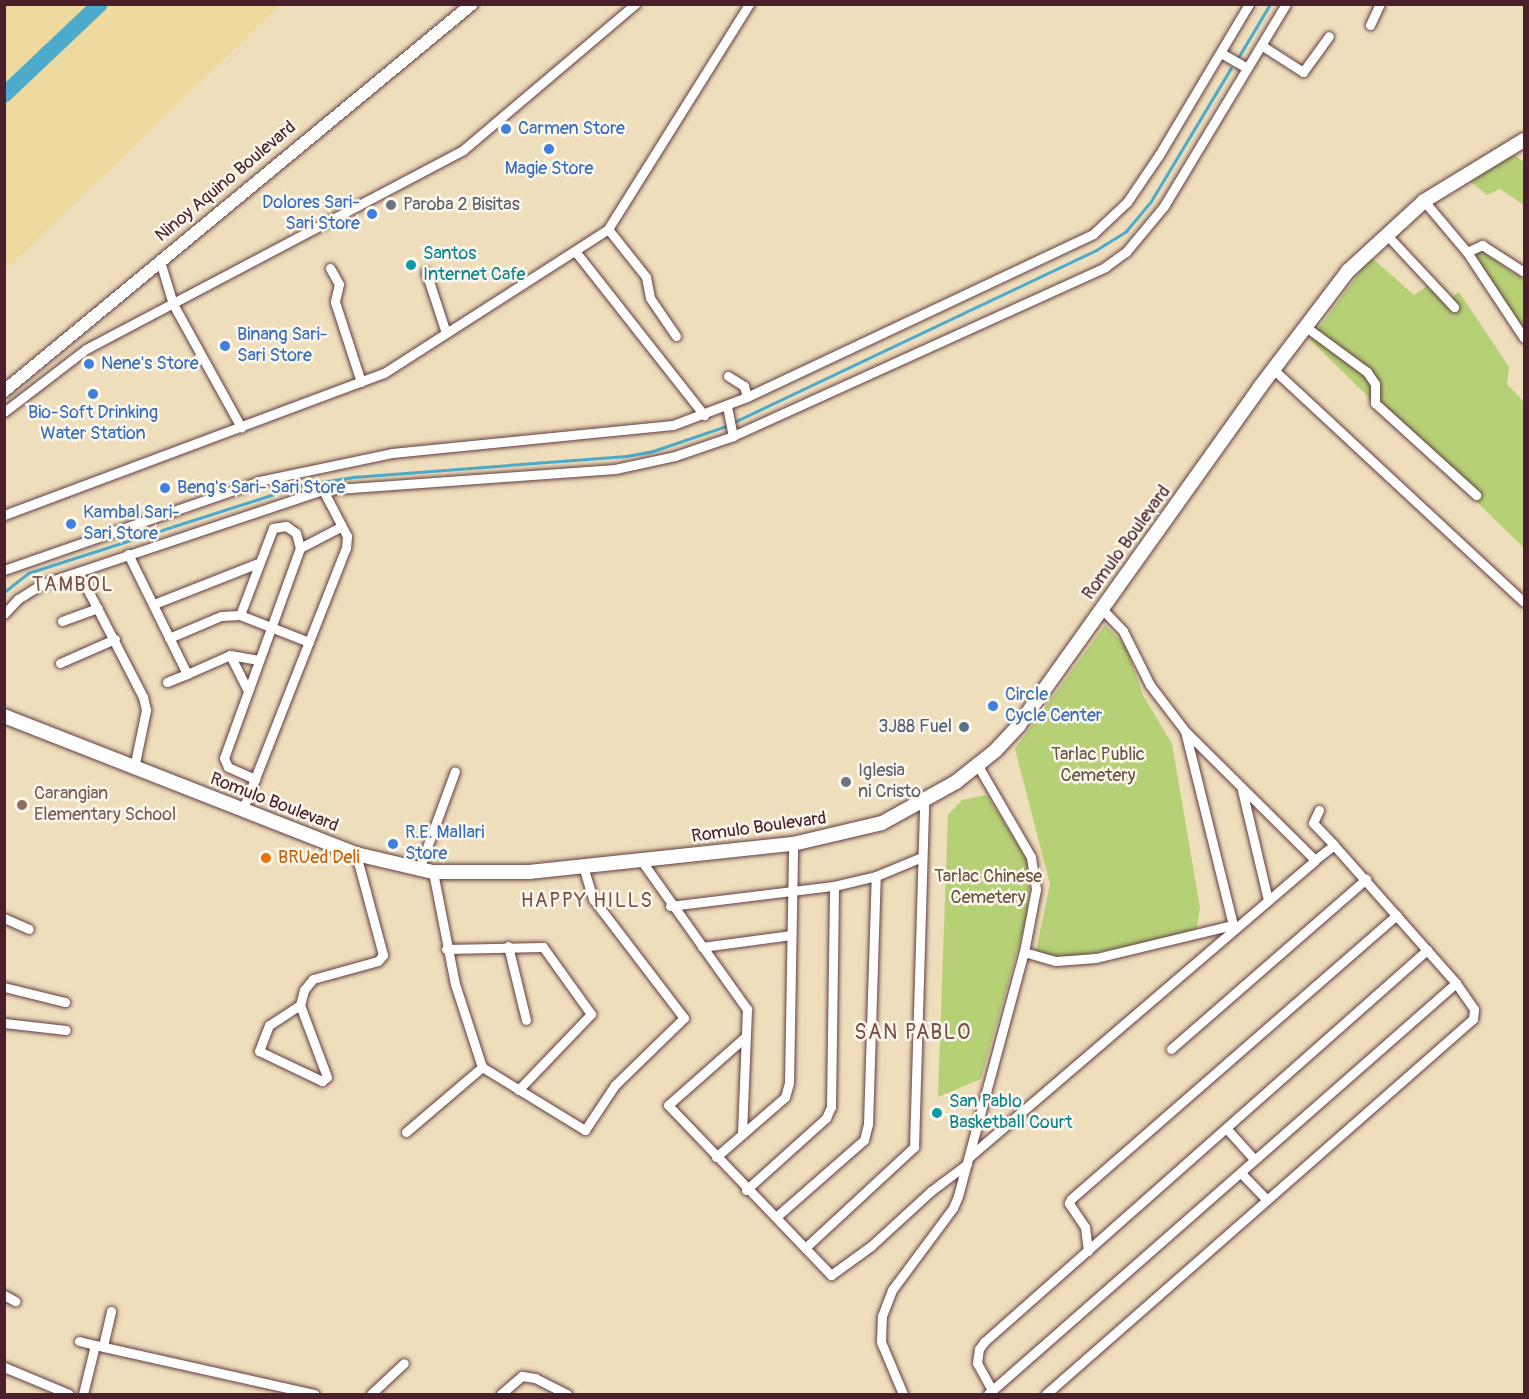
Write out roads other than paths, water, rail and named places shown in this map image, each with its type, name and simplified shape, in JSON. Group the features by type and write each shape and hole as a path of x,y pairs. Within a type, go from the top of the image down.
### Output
{"highway":[{"name":"Romulo Boulevard","path":"4,716 356,854 426,870 482,875 583,866 793,844 882,823 924,802 978,766 1019,724 1273,369 1348,271 1386,234 1425,201 1524,140"}],"main road":[{"name":"Ninoy Aquino Boulevard","path":"4,391 472,4"}],"street":[{"path":"4,412 86,349 463,150 635,4"},
{"path":"4,515 384,373 608,229 749,4"},
{"path":"4,570 259,481 392,453 673,425 747,397 1093,234 1127,202 1221,53 1249,4"},
{"path":"4,614 18,598 42,584 323,490 615,469 675,456 734,436 952,339 1104,267 1126,252 1164,206 1286,4"},
{"path":"1370,25 1380,4"},
{"path":"1261,45 1303,72 1329,36"},
{"path":"1221,53 1247,68"},
{"path":"1425,201 1467,252 1524,338"},
{"path":"608,229 646,277 650,298 676,336"},
{"path":"1386,234 1454,307"},
{"path":"1467,252 1482,245 1524,272"},
{"path":"574,251 704,415"},
{"path":"160,261 173,304 241,427"},
{"path":"330,268 339,284 335,302 361,382"},
{"path":"426,272 446,333"},
{"path":"1306,327 1366,372 1375,384 1375,403 1476,495"},
{"path":"1273,369 1524,603"},
{"path":"728,376 744,386 747,397"},
{"path":"727,406 734,436"},
{"path":"243,809 346,548 347,536 323,490"},
{"path":"240,615 273,528 279,525 296,533 300,548 224,758 228,766 255,779"},
{"path":"300,548 342,526"},
{"path":"128,554 187,674"},
{"path":"154,604 258,563"},
{"path":"79,573 139,686 146,710 134,768"},
{"path":"62,621 98,608"},
{"path":"1102,609 1123,631 1150,684 1185,731 1315,860"},
{"path":"169,638 221,616 240,615 309,642"},
{"path":"60,663 115,639"},
{"path":"167,682 230,655 259,660"},
{"path":"230,655 248,691"},
{"path":"1185,731 1233,927"},
{"path":"903,1395 881,1342 882,1316 892,1290 953,1208 968,1161 1024,952 1036,889 1036,869 978,766"},
{"path":"455,771 426,870 446,949 482,1067 585,1130 615,1085 684,1018 593,899 583,866"},
{"path":"1242,790 1268,900"},
{"path":"805,1248 914,1147 924,802"},
{"path":"1046,1395 1473,1019 1474,1009 1455,983 1366,879 1313,824 1319,810"},
{"path":"716,1157 785,1097 789,1083 793,844"},
{"path":"744,1038 668,1105 746,1190 776,1217 831,1275 836,1274 1233,927 1334,845"},
{"path":"300,1005 327,1077 322,1081 259,1051 268,1025 300,1005 313,980 381,958 356,854"},
{"path":"670,906 793,888 834,886 876,876 922,857"},
{"path":"641,860 670,906 743,1001 749,1019 744,1038 741,1134"},
{"path":"776,1217 864,1140 868,1124 876,876"},
{"path":"1171,1049 1366,879"},
{"path":"746,1190 826,1118 831,1107 834,886"},
{"path":"1088,1251 1085,1227 1069,1203 1071,1199 1397,915"},
{"path":"4,918 29,929"},
{"path":"1024,952 1056,961 1096,958 1233,927"},
{"path":"702,947 791,935"},
{"path":"507,946 526,1020"},
{"path":"446,949 543,947 591,1014 518,1090"},
{"path":"1427,950 979,1349 977,1363 990,1392 1455,983"},
{"path":"4,987 65,1002"},
{"path":"4,1023 66,1030"},
{"path":"406,1132 482,1067"},
{"path":"1226,1128 1254,1159"},
{"path":"1241,1173 1267,1200"},
{"path":"4,1295 15,1301"},
{"path":"83,1395 111,1311"},
{"path":"79,1341 315,1395"},
{"path":"371,1395 404,1363"},
{"path":"4,1367 69,1395"},
{"path":"501,1395 522,1376 535,1378 567,1395"}],"waterway":[{"path":"4,95 100,4"},
{"path":"1239,56 1270,4"},
{"path":"734,422 1096,250 1126,231 1151,201 1231,68"},
{"path":"4,592 28,573 302,485 353,477 626,456 653,451 726,426"}],"place":[{"name":"Carmen Store","path":"506,129"},
{"name":"Magie Store","path":"549,149"},
{"name":"Paroba 2 Bisitas","path":"391,205"},
{"name":"Dolores Sari- Sari Store","path":"372,214"},
{"name":"Santos Internet Cafe","path":"411,265"},
{"name":"Binang Sari- Sari Store","path":"225,346"},
{"name":"Nene's Store","path":"89,364"},
{"name":"Bio-Soft Drinking Water Station","path":"93,394"},
{"name":"Beng's Sari- Sari Store","path":"165,488"},
{"name":"Kambal Sari- Sari Store","path":"71,524"},
{"name":"Circle Cycle Center","path":"993,706"},
{"name":"3J88 Fuel","path":"964,727"},
{"name":"Iglesia ni Cristo","path":"846,782"},
{"name":"Carangian Elementary School","path":"22,805"},
{"name":"R.E. Mallari Store","path":"393,844"},
{"name":"BRUed Deli","path":"266,858"},
{"name":"San Pablo Basketball Court","path":"937,1113"}],"district":[{"name":"TAMBOL","path":"73,584"},
{"name":"HAPPY HILLS","path":"587,900"},
{"name":"SAN PABLO","path":"913,1033"}],"park label":[{"name":"Tarlac Public Cemetery","path":"1098,766"},
{"name":"Tarlac Chinese Cemetery","path":"988,888"}]}
